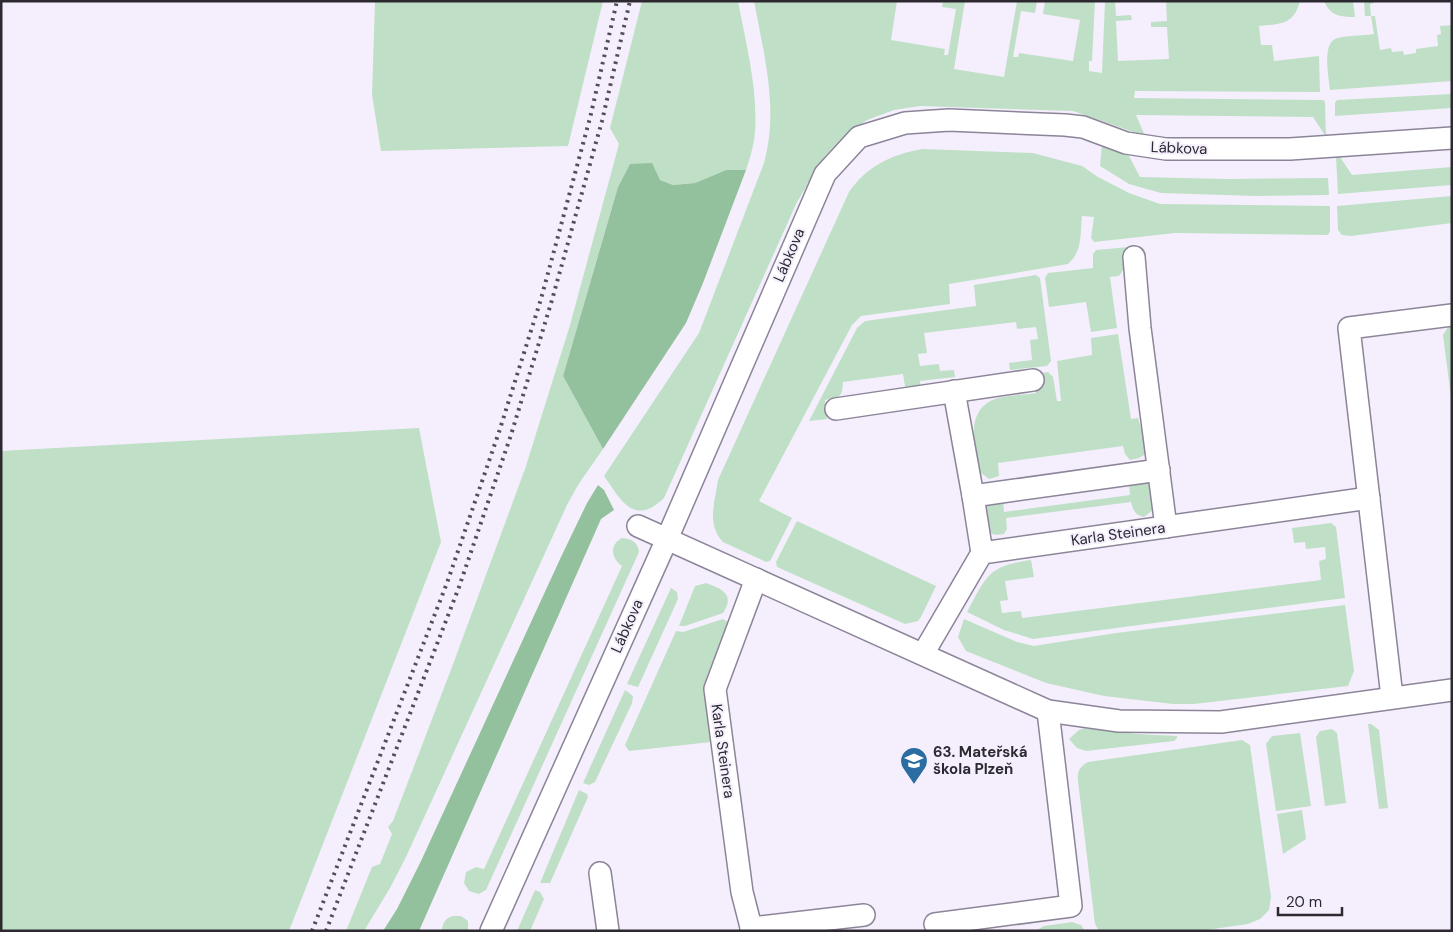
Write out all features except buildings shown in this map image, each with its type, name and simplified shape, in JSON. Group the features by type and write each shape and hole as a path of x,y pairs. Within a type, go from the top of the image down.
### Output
{"street":[{"name":"Lábkova","path":"491,931 666,539 825,174 859,136 905,123 949,120 1065,124 1083,127 1126,143 1166,149 1290,149 1452,138"},
{"path":"1134,257 1140,328 1166,527"},
{"path":"1392,697 1349,328 1452,315"},
{"path":"836,409 1033,380"},
{"path":"923,654 982,553 974,496 954,391"},
{"path":"974,496 1159,470"},
{"name":"Karla Steinera","path":"982,553 1369,498"},
{"path":"638,526 1048,711 1119,721 1221,722 1452,690"},
{"name":"Karla Steinera","path":"756,580 715,690 742,892 752,929 864,915"},
{"path":"935,924 1072,906 1048,711"},
{"path":"600,873 608,931"}],"green space":[{"path":"375,1 603,1 568,146 381,151 372,95"},
{"path":"642,1 738,1 751,66 755,99 754,137 746,170 726,170 695,183 673,185 630,164 618,187 563,376 603,449 578,485 567,505 406,857 390,888 364,931 346,931 372,867 380,864 392,834 388,827 393,821 452,667 525,469 570,325 619,144 610,128"},
{"path":"754,1 897,1 891,40 945,49 944,55 948,55 956,9 942,7 943,1 965,1 954,69 1004,77 1017,1 1037,1 1035,13 1021,11 1013,57 1018,57 1019,53 1073,61 1080,20 1043,14 1045,1 1095,1 1092,61 1089,61 1089,71 1102,73 1105,1 1115,1 1116,16 1131,15 1132,20 1116,21 1118,61 1169,59 1167,27 1151,27 1151,22 1167,21 1166,1 1300,1 1294,15 1290,19 1280,24 1259,26 1261,45 1272,45 1274,61 1319,56 1320,92 1135,91 1134,98 1323,100 1325,102 1326,137 1313,117 1136,115 1145,136 1073,111 920,106 894,110 867,120 843,137 825,156 797,202 664,498 654,506 644,510 636,510 629,507 616,494 604,476 699,333 764,163 770,123 770,102 766,62"},
{"path":"1324,1 1353,1 1355,17 1336,15 1329,10"},
{"path":"1364,1 1374,1 1374,3 1370,4 1371,16 1365,16"},
{"path":"1371,16 1375,16 1380,50 1391,48 1392,52 1403,51 1404,55 1416,53 1416,49 1438,46 1437,35 1441,34 1440,26 1452,25 1452,81 1330,90 1327,55 1331,42 1343,37 1374,34"},
{"path":"1452,94 1452,108 1335,116 1335,103 1337,100"},
{"path":"1102,144 1129,156 1140,177 1226,179 1328,178 1329,195 1256,196 1161,193 1129,184 1100,166"},
{"path":"923,149 1033,153 1082,166 1098,177 1129,193 1160,204 1330,206 1330,231 1328,235 1175,233 1094,242 1091,238 1094,217 1082,216 1078,248 1073,259 1068,264 949,284 950,304 861,316 852,325 759,501 792,518 770,561 766,562 723,542 718,535 713,520 713,512 718,480 849,192 872,168 901,154"},
{"path":"1336,157 1340,157 1352,175 1452,167 1452,185 1338,194"},
{"path":"652,163 660,180 673,185 695,183 726,170 746,170 686,323 603,449 563,376 618,187 630,164"},
{"path":"1452,196 1452,223 1351,236 1342,235 1338,230 1337,206"},
{"path":"1140,246 1144,249 1145,253 1126,255 1123,271 1119,276 1110,277 1117,328 1091,332 1086,302 1049,307 1045,278 1048,273 1093,268 1093,254 1096,250"},
{"path":"1036,275 1040,278 1051,361 1047,366 1010,370 1009,363 1032,360 1030,340 1038,339 1036,327 1017,329 1016,322 924,333 927,353 918,354 920,366 939,364 940,371 954,370 955,377 920,381 921,388 909,389 905,386 903,374 843,382 842,391 839,396 825,400 827,419 809,421 857,328 865,321 976,306 974,285"},
{"path":"1450,324 1452,324 1452,405 1443,335"},
{"path":"1118,334 1131,419 1138,418 1141,428 1147,428 1147,453 1139,458 1130,460 1125,454 1123,446 998,463 999,476 989,479 980,472 974,440 974,429 980,410 987,403 1007,396 1036,393 1035,374 1048,372 1053,377 1057,401 1061,401 1057,361 1092,355 1091,338"},
{"path":"419,428 441,542 289,931 1,931 1,451"},
{"path":"1144,480 1152,485 1154,509 1144,517 1135,512 1131,502 1006,518 1007,529 1004,534 993,534 987,530 983,512 990,502 1003,500 1004,512 1130,495 1129,484"},
{"path":"598,485 604,490 614,510 601,519 419,931 383,931 397,909 421,861 561,557 587,503"},
{"path":"797,521 936,586 918,621 905,624 777,567 776,562"},
{"path":"1331,523 1336,527 1345,598 1033,639 1004,630 967,612 979,589 990,574 1006,565 1031,560 1034,577 1005,581 1008,600 1000,601 1002,613 1021,611 1022,618 1321,580 1319,561 1326,559 1325,547 1306,549 1305,542 1294,543 1292,528"},
{"path":"622,538 634,542 639,552 486,890 479,894 469,891 464,883 466,872 476,867 484,869 622,566 614,555 613,548"},
{"path":"706,583 721,590 727,596 727,606 723,613 685,626 679,626 695,586"},
{"path":"671,588 677,592 678,599 638,687 627,684"},
{"path":"1345,605 1354,671 1348,686 1194,704 1173,704 1104,696 1046,683 966,651 958,637 964,619 1017,642 1034,646 1116,633"},
{"path":"723,619 728,622 707,676 711,742 629,751 625,745 676,631 683,632"},
{"path":"625,690 633,696 632,703 595,782 589,785 583,783"},
{"path":"1368,724 1379,730 1388,808 1379,809"},
{"path":"1085,728 1177,736 1177,738 1174,741 1086,751 1077,748 1069,739 1079,730"},
{"path":"1332,729 1337,733 1346,803 1325,806 1316,737 1320,731"},
{"path":"1300,733 1311,806 1276,811 1266,744 1272,736"},
{"path":"1242,740 1250,745 1271,897 1269,910 1260,919 1248,924 1199,931 1099,931 1095,924 1078,781 1078,772 1082,766 1088,762"},
{"path":"579,790 587,794 588,797 550,883 540,883"},
{"path":"1302,810 1306,839 1283,854 1277,814"},
{"path":"535,890 540,892 544,899 530,931 517,931"},
{"path":"454,916 461,916 468,921 468,931 442,931 445,921"},
{"path":"1072,922 1081,925 1085,931 1035,931 1044,926"}],"railway":[{"path":"312,931 447,583 499,432 541,299 590,118 617,1"},
{"path":"326,931 459,587 511,435 552,300 602,121 630,1"}],"place":[{"name":"63. Mateřská škola Plzeň","path":"914,785"}]}
